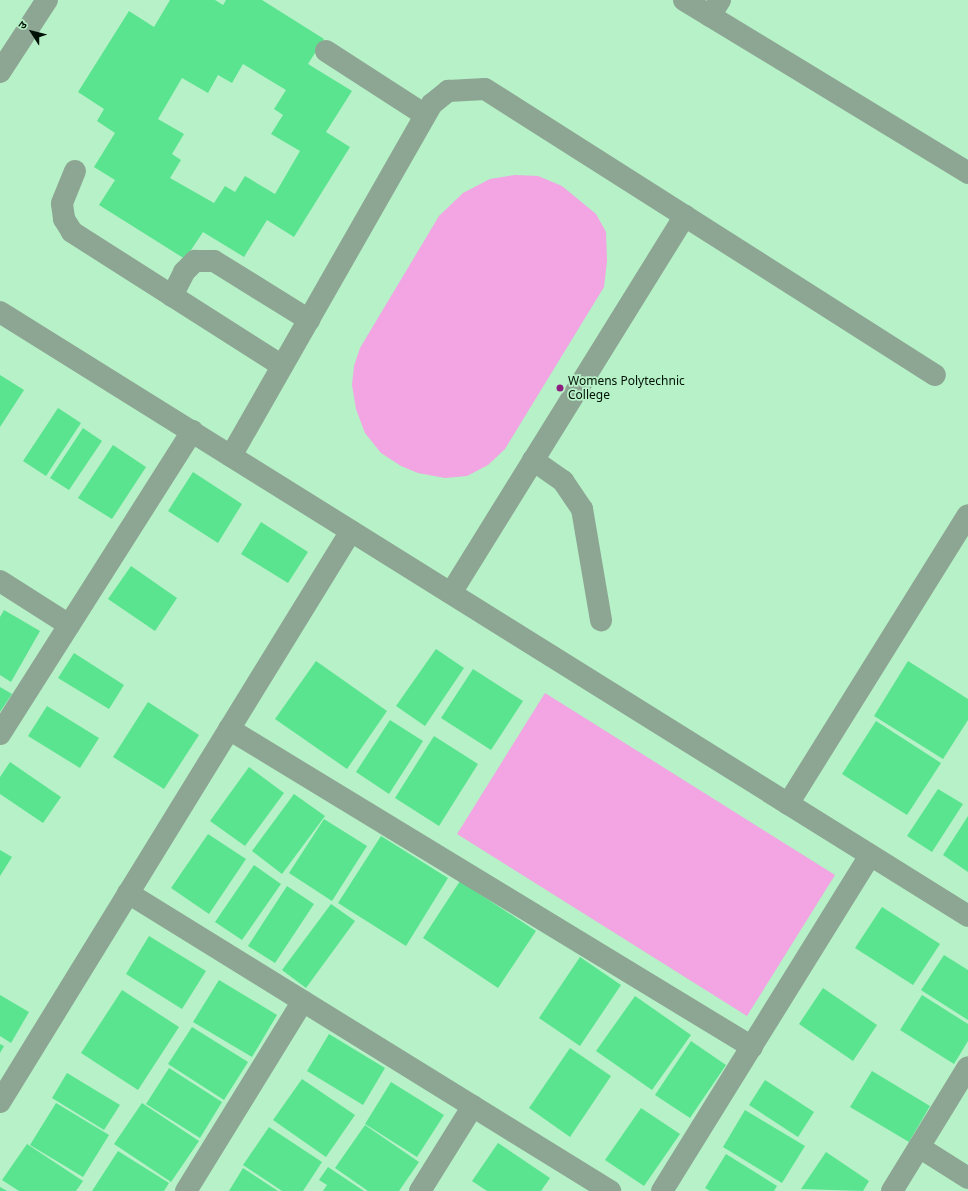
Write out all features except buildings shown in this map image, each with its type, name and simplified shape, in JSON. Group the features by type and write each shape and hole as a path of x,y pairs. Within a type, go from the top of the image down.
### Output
{"street":[{"path":"0,72 47,0"},
{"path":"684,0 715,8 968,173"},
{"path":"326,51 425,115"},
{"path":"231,456 425,115 432,104 448,91 485,89 935,375"},
{"path":"75,171 62,204 64,219 72,232 282,366"},
{"path":"451,593 685,216"},
{"path":"172,296 184,272 195,261 214,261 309,320"},
{"path":"0,312 968,916"},
{"path":"0,734 192,431"},
{"path":"533,460 563,481 582,509 601,620"},
{"path":"788,804 968,515"},
{"path":"0,1102 352,531"},
{"path":"0,581 69,625"},
{"path":"229,729 752,1047"},
{"path":"662,1191 870,856"},
{"path":"128,893 610,1191"},
{"path":"186,1191 303,1001"},
{"path":"892,1191 968,1067"},
{"path":"420,1191 473,1106"},
{"path":"919,1147 968,1178"}],"shaded area":[{"path":"515,175 538,176 562,186 596,214 606,232 607,261 604,287 505,449 488,465 467,476 445,478 418,473 401,466 381,453 365,433 356,409 352,385 354,366 360,348 439,216 463,193 490,179"},
{"path":"545,693 835,875 747,1016 457,834"}],"place":[{"name":"Womens Polytechnic College","path":"560,388"}]}
